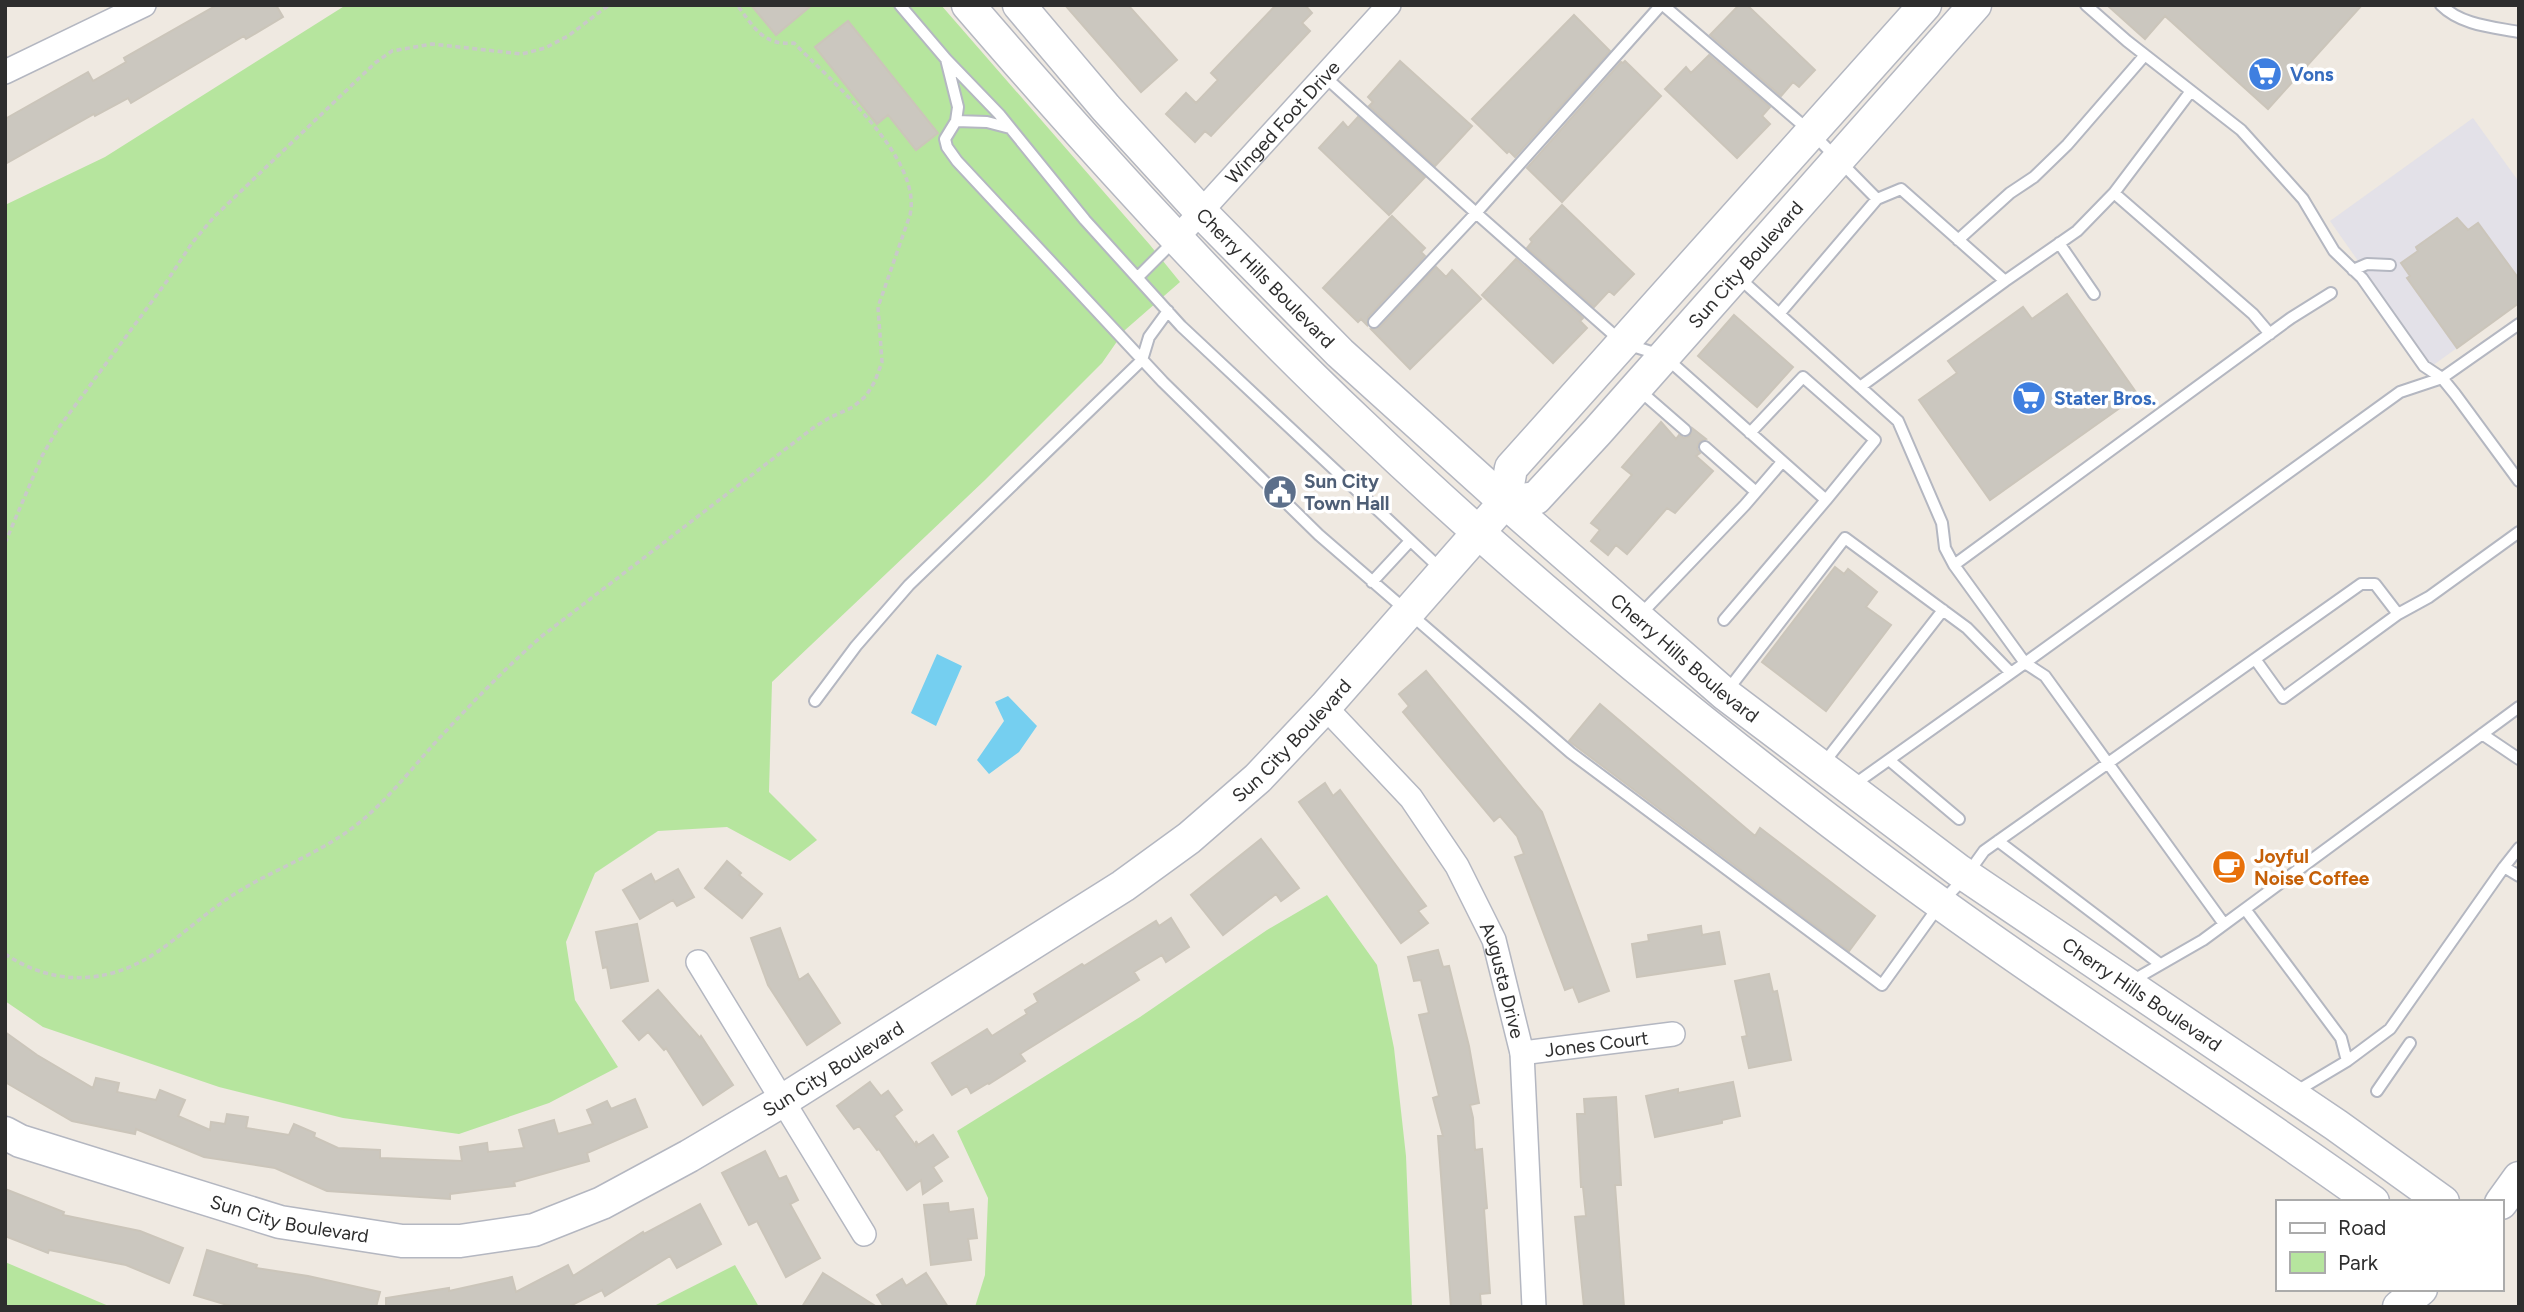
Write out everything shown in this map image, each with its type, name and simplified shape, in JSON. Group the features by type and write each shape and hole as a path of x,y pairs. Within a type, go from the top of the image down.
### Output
{"street":[{"name":"Cherry Hills Boulevard","path":"968,5 1062,114 1176,239 1362,425 1478,532 1672,698 1877,857 2370,1200"},
{"name":"Cherry Hills Boulevard","path":"1019,5 1105,108 1200,212 1340,353 1505,502 1725,694 1966,876 2341,1128 2440,1200"},
{"name":"Winged Foot Drive","path":"1176,239 1389,5"},
{"name":"Sun City Boulevard","path":"5,1133 20,1141 90,1164 280,1222 401,1241 460,1241 534,1230 602,1203 689,1156 782,1101 1122,886 1189,838 1258,778 1325,707 1505,502 1511,468 1925,5"},
{"name":"Sun City Boulevard","path":"1505,502 1536,498 1975,5"},
{"path":"5,72 139,6"},
{"name":"Augusta Drive","path":"1325,707 1411,798 1457,866 1494,940 1521,1054 1534,1307"},
{"path":"698,962 864,1234"},
{"name":"Jones Court","path":"1521,1054 1673,1034"},
{"path":"2317,1161 2341,1128"},
{"path":"2503,1200 2519,1178"},
{"path":"2399,1307 2419,1291"}],"lane":[{"path":"900,5 1181,327 1444,572"},
{"path":"1374,322 1476,213 1662,5 1812,133 1877,199"},
{"path":"2086,5 2241,130 2303,199 2334,251 2362,278 2424,366 2442,378 2519,481"},
{"path":"2441,5 2449,14 2472,23 2519,32"},
{"path":"1958,240 2010,193 2034,177 2067,145 2145,55"},
{"path":"946,59 958,107 956,121 945,139 947,147 1142,360 1320,535 1571,754 1882,985 1941,903 1984,851 2361,584 2375,584 2398,614"},
{"path":"1324,76 1623,343 1664,356 1826,500"},
{"path":"1860,387 2077,231 2113,193 2191,91"},
{"path":"956,121 987,122 1010,128"},
{"path":"1779,314 1877,199 1901,189 2005,281"},
{"path":"2113,193 2253,314 2270,334"},
{"path":"1138,277 1176,239"},
{"path":"2059,243 2094,294"},
{"path":"2353,270 2367,264 2390,265"},
{"path":"1735,275 1898,421 1942,523 1945,548 1954,565 2025,663 2045,676 2224,924"},
{"path":"1954,565 2330,293"},
{"path":"815,702 856,646 909,585 1142,360 1149,337 1168,312"},
{"path":"1850,788 2400,392 2442,378 2519,324"},
{"path":"1724,620 1875,440 1803,377 1750,433"},
{"path":"1636,388 1685,430"},
{"path":"1705,447 1756,492"},
{"path":"1637,617 1782,462"},
{"path":"2255,659 2283,698 2398,614 2429,597 2519,531"},
{"path":"1725,694 1845,538 1967,628 2011,673"},
{"path":"1372,582 1410,541"},
{"path":"1821,766 1943,610"},
{"path":"2127,984 2203,940 2519,707"},
{"path":"2482,734 2519,759"},
{"path":"1889,760 1959,819"},
{"path":"1998,841 2161,964"},
{"path":"2291,1094 2347,1061 2390,1029 2519,848"},
{"path":"2504,867 2519,876"},
{"path":"2245,909 2341,1038 2347,1061"},
{"path":"2377,1091 2410,1043"}],"path":[{"path":"5,543 42,456 57,430 192,243 236,193 375,63 392,51 432,44 522,54 545,48 568,36 609,5"},
{"path":"5,954 36,972 54,976 79,978 120,970 155,954 226,899 249,885 343,835 382,802 515,659 541,636 813,428 853,407 866,396 882,362 878,307 910,215 913,201 908,179 872,122 794,43 779,44 767,40 737,5"}],"shaded area":[{"path":"2473,118 2519,182 2519,303 2432,366 2330,221"}],"green space":[{"path":"346,5 941,5 1180,282 1125,330 1102,363 985,480 772,682 769,792 817,840 790,861 727,827 658,831 595,873 566,942 575,1000 618,1067 549,1103 459,1134 343,1118 219,1087 43,1027 5,1001 5,205 105,157"},
{"path":"1327,895 1377,965 1394,1048 1406,1156 1412,1307 975,1307 985,1275 988,1198 957,1131 1140,1017 1267,930"},
{"path":"5,1262 111,1307 5,1307"},
{"path":"735,1265 759,1307 652,1307"}],"water":[{"path":"937,654 962,666 936,726 911,713"},
{"path":"1008,696 1037,726 1019,752 989,774 977,760 1004,721 995,702"}],"building":[{"path":"217,5 276,5 283,17 246,39 244,36 131,103 128,98 95,116 94,114 5,164 5,119 88,72 93,81 126,62 124,58"},
{"path":"751,5 812,5 776,35"},
{"path":"1065,5 1128,5 1177,60 1141,92"},
{"path":"1276,5 1305,5 1312,13 1302,23 1310,31 1211,136 1205,131 1195,142 1166,114 1186,93 1196,103 1218,80 1211,73"},
{"path":"1739,5 1747,5 1815,70 1799,87 1793,82 1781,96 1710,35"},
{"name":"Vons","path":"2107,5 2362,5 2268,109 2165,16 2145,39"},
{"path":"1574,15 1610,51 1515,157 1509,151 1507,153 1472,119"},
{"path":"848,21 938,133 916,150 888,115 877,124 815,47"},
{"path":"1709,55 1770,107 1762,116 1770,124 1737,158 1665,89 1686,67 1691,73"},
{"path":"1400,61 1472,126 1435,166 1369,106 1373,102 1368,97"},
{"path":"1625,61 1661,96 1562,202 1527,168 1621,62"},
{"path":"1358,117 1425,177 1389,215 1319,148 1343,122 1348,128"},
{"path":"1562,205 1634,274 1614,295 1609,291 1594,307 1527,248 1532,242 1530,239"},
{"path":"1392,216 1425,248 1421,252 1425,256 1368,317 1367,325 1361,319 1358,322 1323,288"},
{"path":"2457,218 2468,230 2478,223 2519,279 2519,303 2457,348 2407,278 2410,276 2401,263 2418,251 2416,247"},
{"path":"1516,259 1583,318 1580,321 1587,328 1553,363 1482,295"},
{"path":"1436,267 1446,277 1452,270 1481,299 1410,369 1371,329 1380,327"},
{"name":"Stater Bros.","path":"2067,294 2138,395 1990,500 1919,400 1957,373 1948,361 2023,307 2032,319"},
{"path":"1734,315 1793,367 1757,407 1698,356"},
{"path":"1661,422 1676,439 1679,435 1684,438 1690,436 1692,428 1706,439 1699,442 1697,449 1700,453 1696,456 1713,471 1675,513 1667,508 1627,554 1616,545 1608,555 1591,541 1600,530 1591,523 1632,475 1622,467"},
{"path":"1835,567 1844,574 1848,569 1877,592 1866,607 1891,625 1826,711 1762,662"},
{"path":"1426,671 1542,812 1609,991 1579,1002 1573,987 1565,990 1515,857 1524,854 1517,836 1500,816 1494,821 1403,712 1409,706 1399,694"},
{"path":"1600,704 1755,836 1760,828 1875,916 1849,951 1569,741"},
{"path":"1325,783 1333,796 1340,790 1426,906 1418,911 1428,923 1401,943 1299,802"},
{"path":"1261,839 1299,888 1281,901 1276,894 1223,935 1191,895"},
{"path":"727,861 762,894 742,918 705,888"},
{"path":"678,869 694,897 677,906 673,900 640,919 623,890 651,874 655,882"},
{"path":"1171,918 1189,947 1166,962 1162,955 1134,972 1139,980 1020,1054 1025,1061 989,1084 971,1093 967,1086 952,1095 932,1063 987,1029 992,1036 1027,1014 1025,1010 1038,1002 1034,994 1156,921 1159,926"},
{"path":"637,924 648,981 611,988 607,967 603,968 596,932"},
{"path":"1701,926 1702,935 1719,932 1725,964 1637,977 1632,944 1649,941 1648,935"},
{"path":"780,928 799,980 808,974 840,1023 807,1045 768,985 751,938"},
{"path":"1438,950 1443,967 1449,966 1469,1046 1479,1103 1470,1105 1475,1150 1482,1149 1490,1293 1480,1294 1481,1307 1451,1307 1438,1136 1443,1136 1433,1098 1439,1096 1419,1015 1429,1013 1421,980 1414,981 1408,957"},
{"path":"1769,974 1773,992 1777,991 1791,1060 1749,1068 1742,1037 1747,1036 1735,981"},
{"path":"658,990 700,1038 701,1036 733,1085 703,1105 666,1048 664,1050 648,1032 639,1040 623,1021"},
{"path":"5,1032 37,1055 93,1088 96,1078 119,1083 117,1092 156,1100 160,1090 185,1100 178,1116 210,1130 211,1122 225,1124 227,1114 248,1117 246,1128 289,1135 294,1124 315,1133 314,1137 338,1148 380,1150 380,1158 462,1161 460,1147 487,1143 488,1152 524,1148 519,1130 554,1120 558,1134 593,1124 587,1110 607,1101 611,1109 635,1099 647,1127 587,1153 589,1161 514,1182 515,1186 450,1194 450,1199 327,1191 275,1168 204,1157 136,1129 135,1134 72,1121 5,1082"},
{"path":"870,1082 881,1096 888,1091 902,1110 894,1116 916,1146 916,1141 918,1145 933,1135 948,1157 933,1167 942,1181 923,1194 921,1180 907,1190 879,1149 877,1150 859,1126 854,1129 837,1106"},
{"path":"1733,1082 1740,1116 1722,1120 1722,1123 1655,1137 1646,1096 1678,1089 1678,1093"},
{"path":"1616,1097 1621,1185 1615,1185 1624,1307 1584,1307 1575,1217 1586,1216 1581,1187 1577,1114 1585,1114 1584,1099"},
{"path":"765,1151 779,1179 786,1176 798,1200 790,1204 820,1258 786,1277 757,1221 749,1225 722,1173"},
{"path":"5,1189 64,1212 63,1215 140,1231 183,1248 169,1283 126,1265 49,1250 48,1253 5,1236"},
{"path":"948,1203 949,1212 973,1209 977,1238 968,1239 971,1260 931,1265 924,1205"},
{"path":"700,1204 721,1244 677,1268 670,1256 605,1296 602,1290 568,1307 386,1307 386,1298 449,1288 449,1291 512,1277 516,1292 568,1265 573,1276 643,1232 644,1234"},
{"path":"207,1250 257,1265 256,1268 380,1292 376,1307 234,1307 194,1295"},
{"path":"823,1273 877,1307 802,1307"},
{"path":"926,1273 948,1307 884,1307 877,1295 902,1279 906,1286"}],"place":[{"name":"Vons","path":"2265,74"},
{"name":"Stater Bros.","path":"2029,398"},
{"name":"Sun City Town Hall","path":"1280,492"},
{"name":"Joyful Noise Coffee","path":"2229,867"}]}
